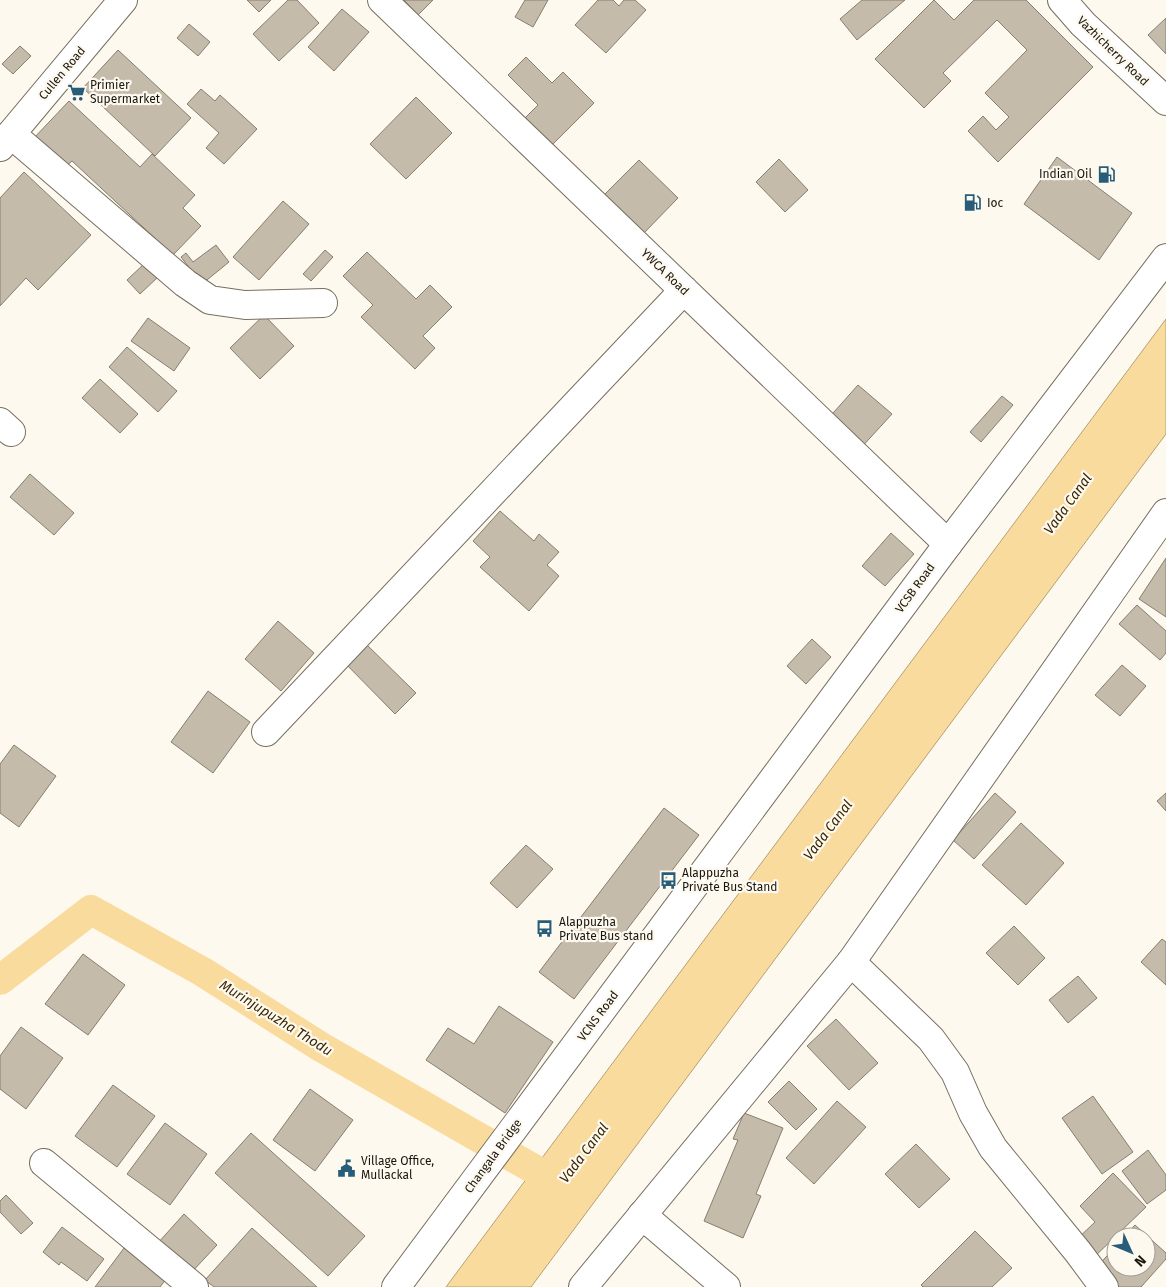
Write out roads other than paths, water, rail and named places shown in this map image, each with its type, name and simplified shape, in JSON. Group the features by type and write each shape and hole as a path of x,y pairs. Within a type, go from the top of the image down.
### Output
{"main road":[{"name":"Cullen Road","path":"5,141 124,0"},
{"name":"YWCA Road","path":"382,0 948,544"},
{"name":"Vazhicherry Road","path":"1062,0 1083,24 1166,101"},
{"path":"5,141 185,283 210,300 245,305 323,303"},
{"name":"VCSB Road","path":"668,921 948,544 1166,258"},
{"path":"266,732 684,290"},
{"path":"583,1287 851,962 1166,513"},
{"name":"VCNS Road","path":"526,1110 668,921"},
{"path":"851,962 932,1039 955,1072 973,1113 993,1148 1104,1287"},
{"name":"Changala Bridge","path":"396,1287 526,1110"},
{"path":"44,1163 194,1287"},
{"path":"642,1215 726,1287"}],"water":[{"name":"Vada Canal","path":"1166,319 1166,434 531,1287 446,1287"}],"waterway":[{"name":"Murinjupuzha Thodu","path":"0,980 91,910 203,972 321,1047 560,1184"}],"place":[{"name":"Primier Supermarket","path":"76,92"},
{"name":"Indian Oil","path":"1106,174"},
{"name":"Ioc","path":"973,203"},
{"name":"Alappuzha Private Bus Stand","path":"668,880"},
{"name":"Alappuzha Private Bus stand","path":"545,929"},
{"name":"Village Office, Mullackal","path":"347,1168"}]}
